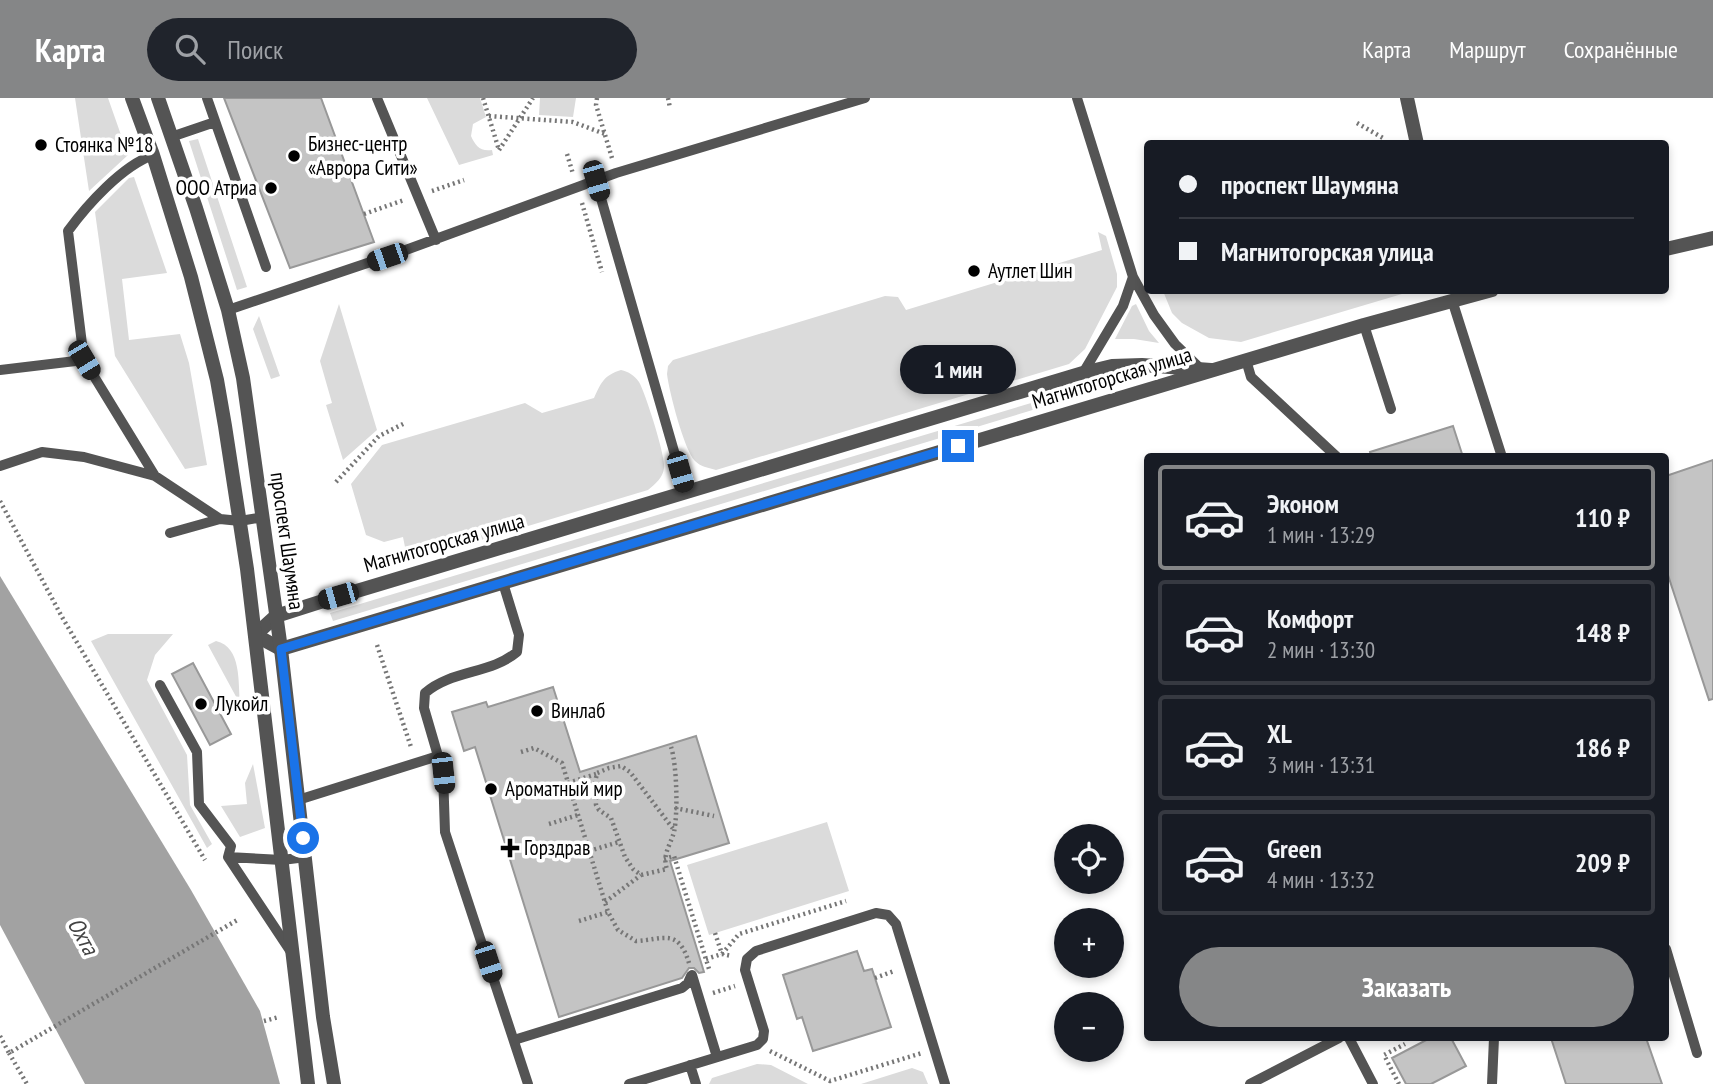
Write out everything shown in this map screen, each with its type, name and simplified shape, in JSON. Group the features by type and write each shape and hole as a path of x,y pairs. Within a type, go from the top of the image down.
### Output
{"street":[{"name":"проспект Шаумяна","path":"131,98 180,238 206,336 225,426 255,635 308,1084"},
{"name":"проспект Шаумяна","path":"158,98 228,310 245,389 281,649 323,1017 334,1084"},
{"path":"1407,98 1416,140"},
{"path":"1669,248 1713,238"},
{"name":"Магнитогорская улица","path":"281,649 1364,325 1451,295"},
{"name":"Магнитогорская улица","path":"255,635 276,616 1083,373 1112,366 1142,365 1207,370"},
{"path":"255,635 281,649"}],"lane":[{"path":"207,98 266,267"},
{"path":"377,98 436,240"},
{"path":"228,310 436,240 596,181 865,98"},
{"path":"1077,98 1133,277 1154,315 1175,344 1207,370"},
{"path":"171,136 215,122"},
{"path":"153,155 136,164 88,204 68,231 84,360 155,476"},
{"path":"596,181 686,493"},
{"path":"1083,373 1122,306 1133,277"},
{"path":"1451,295 1501,453"},
{"path":"1364,325 1391,408"},
{"path":"0,370 84,360"},
{"path":"1246,360 1251,377 1333,453"},
{"path":"0,466 42,452 84,457 155,476 220,519"},
{"path":"170,533 220,519 240,521 263,517"},
{"path":"503,583 519,635 517,652 506,661 436,683 425,693 424,708 445,789 445,832 528,1084"},
{"path":"160,685 197,752 198,804 231,846 228,857 291,953"},
{"path":"298,800 438,756"},
{"path":"228,857 282,860 306,857"},
{"path":"629,1084 757,1045 763,1039 764,1031 745,970 747,959 756,951 876,913 888,915 896,924 945,1084"},
{"path":"1669,959 1697,1052"},
{"path":"514,1040 682,988 692,975"},
{"path":"692,975 717,1057"},
{"path":"1250,1084 1333,1041"},
{"path":"1351,1041 1373,1084"},
{"path":"1492,1084 1494,1041"},
{"path":"690,1065 696,1084"}],"path":[{"path":"483,98 499,150 533,98"},
{"path":"597,98 596,105 613,161"},
{"path":"668,98 670,108"},
{"path":"489,116 573,122 605,134"},
{"path":"1357,123 1383,138"},
{"path":"567,154 573,173"},
{"path":"336,481 379,436 405,423"},
{"path":"0,501 62,617 205,860"},
{"path":"377,645 417,763"},
{"path":"605,902 641,875 667,870 663,860 674,830 675,808 676,761 671,747"},
{"path":"522,752 534,748 562,763 608,912 618,930 636,941 658,936 674,939 685,950 692,975"},
{"path":"568,783 621,766 630,772 674,830"},
{"path":"597,773 596,805 614,823 618,842 633,870 641,875"},
{"path":"675,808 714,816"},
{"path":"549,824 578,815"},
{"path":"589,851 618,842"},
{"path":"663,860 674,856 706,959 713,993 719,1004"},
{"path":"722,954 738,934 846,901"},
{"path":"579,921 608,912"},
{"path":"9,1052 239,919"},
{"path":"715,933 722,954"},
{"path":"706,959 722,954 747,959"},
{"path":"713,993 749,982"},
{"path":"264,1021 279,1017"},
{"path":"0,1036 27,1084"},
{"path":"1399,1084 1384,1055 1405,1044"},
{"path":"757,1045 830,1083 934,1049"}],"shaded area":[{"path":"75,98 108,98 128,155 89,191"},
{"path":"427,98 480,98 486,117 473,124 471,136 478,147 492,150 493,155 459,165"},
{"path":"540,98 576,98 573,117 539,115"},
{"path":"198,139 247,287 237,290 189,141"},
{"path":"134,177 167,273 122,279 129,340 180,334 189,363 207,465 185,469 115,356 95,212 129,178"},
{"path":"1098,232 1106,236 1117,274 1117,287 1085,349 1069,364 716,470 700,465 691,455 668,382 668,366 673,360 885,296 898,297 906,310 1102,250"},
{"path":"1164,294 1402,294 1241,342 1209,338 1182,323 1172,313"},
{"path":"339,304 377,430 343,460 326,405 332,403 320,361"},
{"path":"1136,304 1149,331 1159,343 1115,339 1132,306"},
{"path":"259,316 280,376 271,379 253,329"},
{"path":"621,370 631,374 639,382 662,451 663,472 648,490 408,562 403,537 384,542 366,535 351,484 382,445 525,403 542,413 594,398 604,380"},
{"path":"1108,380 1111,383 1109,387 333,621 330,613"},
{"path":"108,634 173,634 155,655 147,680 187,755 190,805 212,844 207,848 91,641"},
{"path":"216,641 230,650 234,658 240,704 208,645"},
{"path":"253,764 265,828 240,837 221,806 247,804 245,783"},
{"path":"827,822 849,891 709,935 687,865"},
{"path":"757,1064 771,1065 808,1084 709,1084 712,1078"},
{"path":"912,1068 923,1072 928,1084 861,1084"}],"water":[{"name":"Охта","path":"0,576 191,890 260,1011 280,1084 85,1084 0,925"}],"building":[{"name":"Бизнес-центр «Аврора Сити»","path":"224,98 321,98 374,242 290,268"},
{"path":"1453,426 1462,453 1370,453"},
{"path":"1713,460 1713,699 1709,700 1669,578 1669,475"},
{"name":"Лукойл","path":"193,663 231,734 210,745 172,674"},
{"path":"553,687 580,772 696,736 729,843 670,861 704,972 699,973 694,968 689,968 682,978 559,1017 475,747 464,751 452,712 486,702 488,707"},
{"path":"857,951 864,971 872,969 891,1027 813,1051 802,1017 797,1019 783,975"},
{"path":"1424,1041 1453,1041 1466,1066 1431,1084 1406,1084 1392,1058"},
{"path":"1552,1041 1647,1041 1662,1084 1566,1084"}],"place":[{"name":"Стоянка №18","path":"41,145"},
{"name":"Бизнес-центр «Аврора Сити»","path":"294,156"},
{"name":"ООО Атриа","path":"271,188"},
{"name":"Аутлет Шин","path":"974,271"},
{"name":"Лукойл","path":"201,704"},
{"name":"Винлаб","path":"537,711"},
{"name":"Ароматный мир","path":"491,789"},
{"name":"Горздрав","path":"510,848"}],"route":[{"path":"303,838 281,649 958,446"}]}
